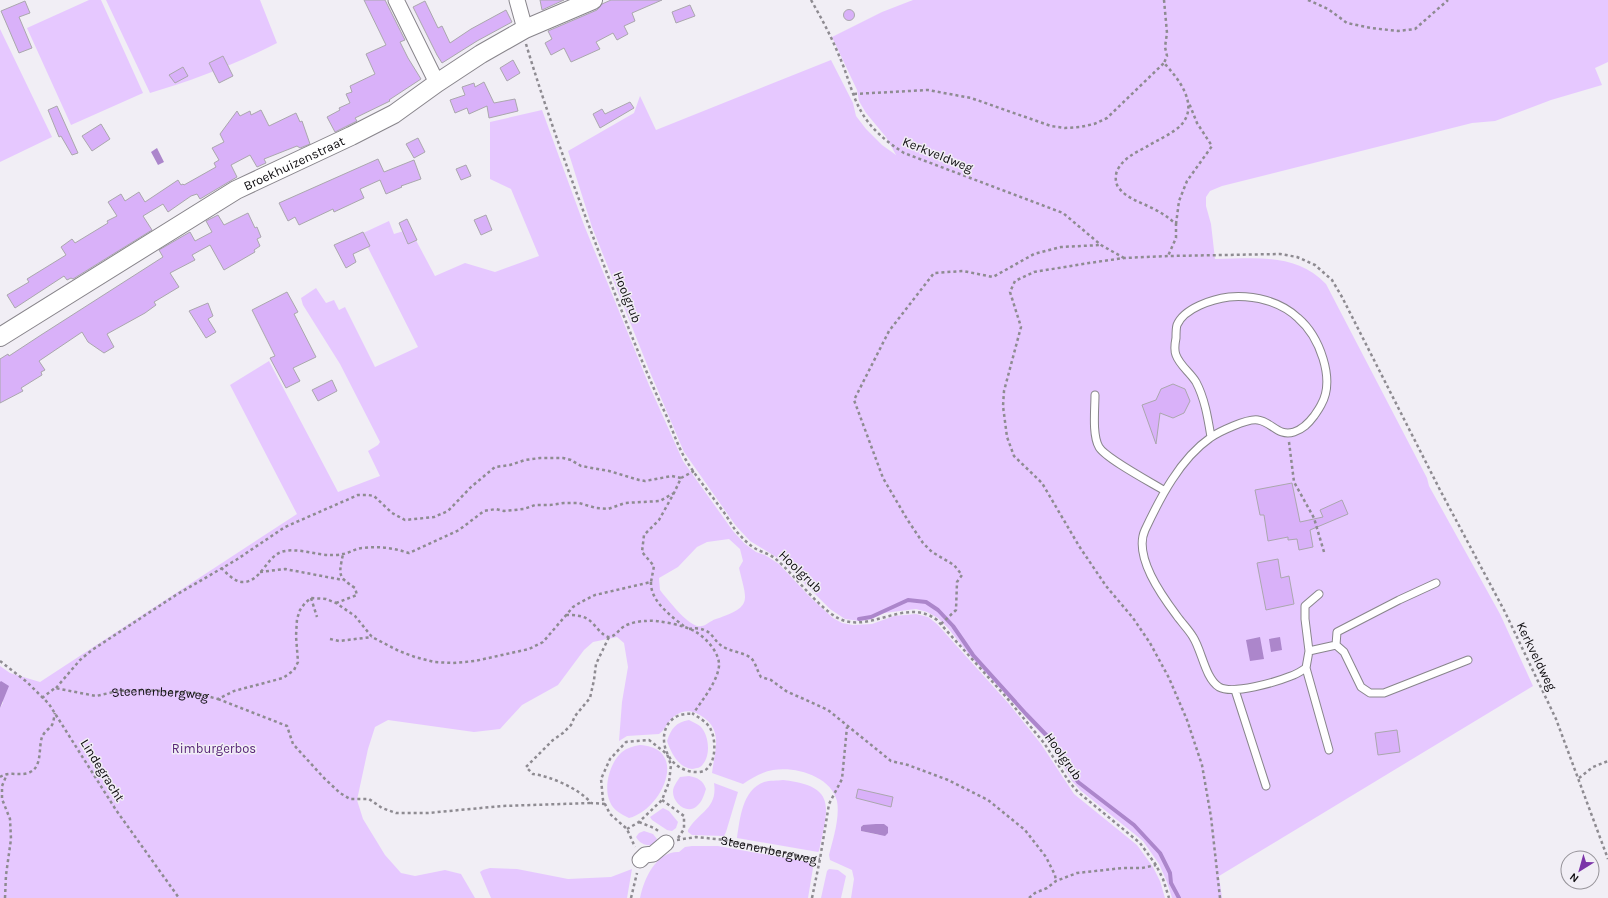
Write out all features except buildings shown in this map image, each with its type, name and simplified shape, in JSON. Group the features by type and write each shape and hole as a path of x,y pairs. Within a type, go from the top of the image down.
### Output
{"street":[{"path":"396,0 437,83"},
{"path":"517,0 525,29"},
{"name":"Broekhuizenstraat","path":"0,336 230,193 394,114 481,54 525,29 593,0"},
{"path":"640,860 645,855 653,854 671,842"}],"lane":[{"path":"1211,437 1208,417 1199,388 1189,373 1180,364 1175,352 1177,325 1185,314 1204,303 1226,298 1244,296 1262,299 1282,306 1298,317 1312,333 1321,352 1325,370 1326,390 1322,404 1308,425 1288,434 1276,431 1268,424 1258,420 1247,422 1211,437 1198,447 1186,459 1165,491 1143,534 1142,555 1152,578 1176,615 1194,638 1209,676 1219,687 1235,690 1254,687 1293,676 1306,668"},
{"path":"1095,395 1095,433 1099,448 1110,457 1165,491"},
{"path":"1336,645 1338,632 1436,583"},
{"path":"1319,594 1306,606 1305,619 1309,651 1306,668 1329,750"},
{"path":"1309,651 1336,645"},
{"path":"1336,645 1344,652 1361,687 1370,693 1384,693 1468,660"},
{"path":"1235,690 1266,786"}],"path":[{"name":"Kerkveldweg","path":"811,0 824,22 861,112 873,128 888,143 904,153 1063,213 1101,245 1124,258 1037,271 1015,282 1010,292 1021,327 1004,391 1003,406 1007,437 1014,456 1042,483 1083,552 1106,586 1133,618 1150,643 1169,678 1187,720 1202,765 1211,817 1220,898"},
{"path":"854,94 928,90 971,98 1051,126 1066,128 1094,124 1107,118 1164,63 1166,56 1165,47 1167,33 1164,0"},
{"path":"1308,0 1328,9 1347,23 1371,28 1398,31 1415,29 1448,0"},
{"name":"Hoolgrub","path":"525,29 526,44 529,55 585,216 655,391 682,453 741,536 755,548 776,558 811,595 835,617 844,621 860,623 872,621 888,615 918,612 932,617 941,624 1044,743 1070,783 1078,792 1140,843 1156,865 1163,879 1169,898"},
{"path":"1164,63 1182,86 1197,123 1212,146 1188,182 1179,200 1176,238 1168,256"},
{"path":"1176,224 1165,215 1129,197 1118,186 1116,174 1122,162 1182,124 1188,112 1187,99 1182,86"},
{"path":"941,624 956,610 957,582 962,575 954,565 932,552 923,543 907,519 883,478 854,400 889,331 934,273 963,271 993,277 1034,254 1061,247 1101,245"},
{"path":"1288,434 1294,482 1314,518 1324,552"},
{"path":"42,698 55,688 80,660 92,650 176,595 285,527 358,495 374,496 392,513 405,520 434,517 448,511 471,487 495,467 510,465 533,458 563,458 571,460 581,466 609,471 639,480 672,476 681,478"},
{"name":"Kerkveldweg","path":"1430,470 1505,612 1556,719 1608,859"},
{"path":"686,628 666,611 652,593 651,582 654,566 642,552 644,535 659,520 681,478 694,471"},
{"path":"221,568 238,582 246,582 260,572 275,555 283,552 299,551 328,555 343,554 362,548 395,548 409,553 459,530 484,511 496,509 504,511 524,509 535,505 564,503 579,503 608,510 625,503 660,501 674,493"},
{"path":"343,554 340,571 343,580"},
{"path":"260,572 285,569 343,580 355,588 357,595 336,603"},
{"path":"317,617 312,598 326,599 336,603 354,616 372,637 399,651 434,662 453,663 475,661 529,649 543,642 573,607 595,595 651,582"},
{"name":"Steenenbergweg","path":"55,688 96,696 118,691 144,690 195,693 218,698 234,691 283,678 294,670 298,662 296,636 297,619 300,610 308,600 312,598"},
{"path":"566,615 584,617 590,620 605,636 609,637"},
{"path":"591,803 586,796 544,775 533,774 526,767 553,740 571,725 575,716 590,698 596,664 609,637 613,636 626,625 655,620 686,628 703,629 709,632 721,646 747,656 754,661 761,677 771,680 786,691 828,710 847,727 892,761 908,765 948,780 988,800 1026,830 1046,857 1055,874 1056,881"},
{"path":"689,628 695,631 712,648 716,654 719,664 715,678 693,714"},
{"path":"330,639 339,641 372,637"},
{"name":"Lindegracht","path":"0,661 27,682 55,712 116,810 178,898"},
{"path":"218,698 286,726 293,744 340,793 350,799 369,799 382,808 396,813 428,813 502,806 591,803 605,804"},
{"path":"0,777 7,774 28,773 35,768 40,760 39,749 42,736 52,725 55,712"},
{"path":"627,829 639,822 662,800 669,782 671,765 667,754 664,746 664,732 673,719 679,715 693,714 700,718 711,729 714,737 713,759 705,770 701,772 684,770 677,766 667,754 649,740 626,742 610,760 601,779 605,804 610,814 627,829 640,860 631,898"},
{"path":"820,859 829,804 842,779 847,727"},
{"path":"1579,778 1593,767 1608,761"},
{"path":"5,898 6,875 11,839 10,819 2,799 2,786 7,774"},
{"path":"639,822 654,828 671,842 684,829 684,816 662,800"},
{"name":"Steenenbergweg","path":"671,842 696,837 725,840 820,859 812,898"},
{"path":"1030,898 1035,893 1047,888 1056,881 1077,873 1142,868 1156,865"}],"green space":[{"path":"89,0 101,0 143,93 71,125 27,28"},
{"path":"106,0 260,0 277,43 215,71 150,93"},
{"path":"913,0 1608,0 1608,62 1595,68 1602,85 1551,100 1495,121 1472,123 1222,186 1210,191 1206,197 1206,206 1211,224 1215,259 1260,258 1288,262 1314,274 1326,284 1427,478 1429,486 1500,614 1533,686 1219,876 1222,898 1172,898 1159,864 1143,841 1080,790 1072,781 1047,740 970,656 948,628 938,618 927,612 916,609 884,613 871,619 860,621 845,619 830,609 781,560 750,541 736,526 684,452 592,227 568,151 634,113 640,96 656,130 831,60 853,103 856,116 866,129 882,145 896,155 886,137 866,113 859,101 857,90 832,37 882,12"},
{"path":"0,29 52,137 0,162"},
{"name":"Rimburgerbos","path":"542,110 584,225 649,385 683,461 733,531 744,543 756,552 765,555 779,564 810,597 833,618 842,623 853,625 872,624 894,616 916,614 928,617 937,624 1009,704 1041,744 1074,794 1137,845 1153,867 1160,881 1165,898 851,898 854,879 852,870 830,860 829,855 837,821 837,801 828,785 820,779 801,771 782,769 761,773 743,784 712,773 716,747 715,732 705,719 691,711 676,715 659,734 627,736 619,741 622,702 628,667 624,643 617,637 593,642 584,650 558,685 522,705 500,729 474,732 388,720 375,727 368,749 357,800 363,819 385,855 401,873 415,876 445,870 461,874 475,898 0,898 0,708 3,703 2,682 0,682 0,666 10,673 40,682 297,514 230,385 269,361 338,492 380,476 368,451 380,442 340,364 303,305 301,298 316,288 326,303 334,300 339,310 345,307 375,367 418,347 361,234 389,221 394,234 410,229 435,276 465,263 495,272 539,256 511,189 490,179 490,122","holes":["729,539 740,549 743,561 739,568 745,596 742,606 705,625 697,626 692,624 674,607 660,590 659,578 678,567 697,547 707,542","862,825 869,825 879,835 861,831"]},
{"path":"689,720 700,726 705,734 708,745 706,760 699,768 692,769 679,763 673,755 667,741 670,733 677,724"},
{"path":"640,745 655,749 664,757 667,767 666,780 652,804 641,813 629,818 618,812 611,805 607,789 609,775 614,762 622,752 626,749"},
{"path":"689,776 700,780 706,789 699,804 689,809 678,804 675,800 673,790 680,777"},
{"path":"783,780 801,783 813,788 821,794 825,802 825,823 818,852 737,838 743,806 751,791 764,782"},
{"path":"714,783 738,792 726,832 724,836 692,835 688,832 688,830 710,805 713,799"},
{"path":"663,808 669,811 678,822 676,828 672,831 667,830 650,817"},
{"path":"644,831 653,834 657,839 654,845 644,844 636,837 639,833"},
{"path":"718,846 808,862 813,868 808,898 640,898 648,875 658,861 664,856 679,852 685,847"},
{"path":"490,868 517,869 568,879 611,877 632,869 627,898 491,898 480,872"},
{"path":"829,869 838,870 846,876 841,898 821,898 827,871"}],"shaded area":[{"path":"157,148 164,162 158,165 151,152"},
{"path":"1260,637 1264,659 1250,661 1246,640"},
{"path":"1280,637 1282,650 1271,652 1269,639"},
{"path":"1,681 9,686 0,708 0,682"},
{"path":"884,824 888,827 888,833 885,836 861,831 861,827 863,825"}],"waterway":[{"path":"859,619 871,617 908,600 926,602 938,610 953,626 973,655 1054,743 1078,782 1134,825 1160,853 1170,873 1171,883 1179,898"}]}
